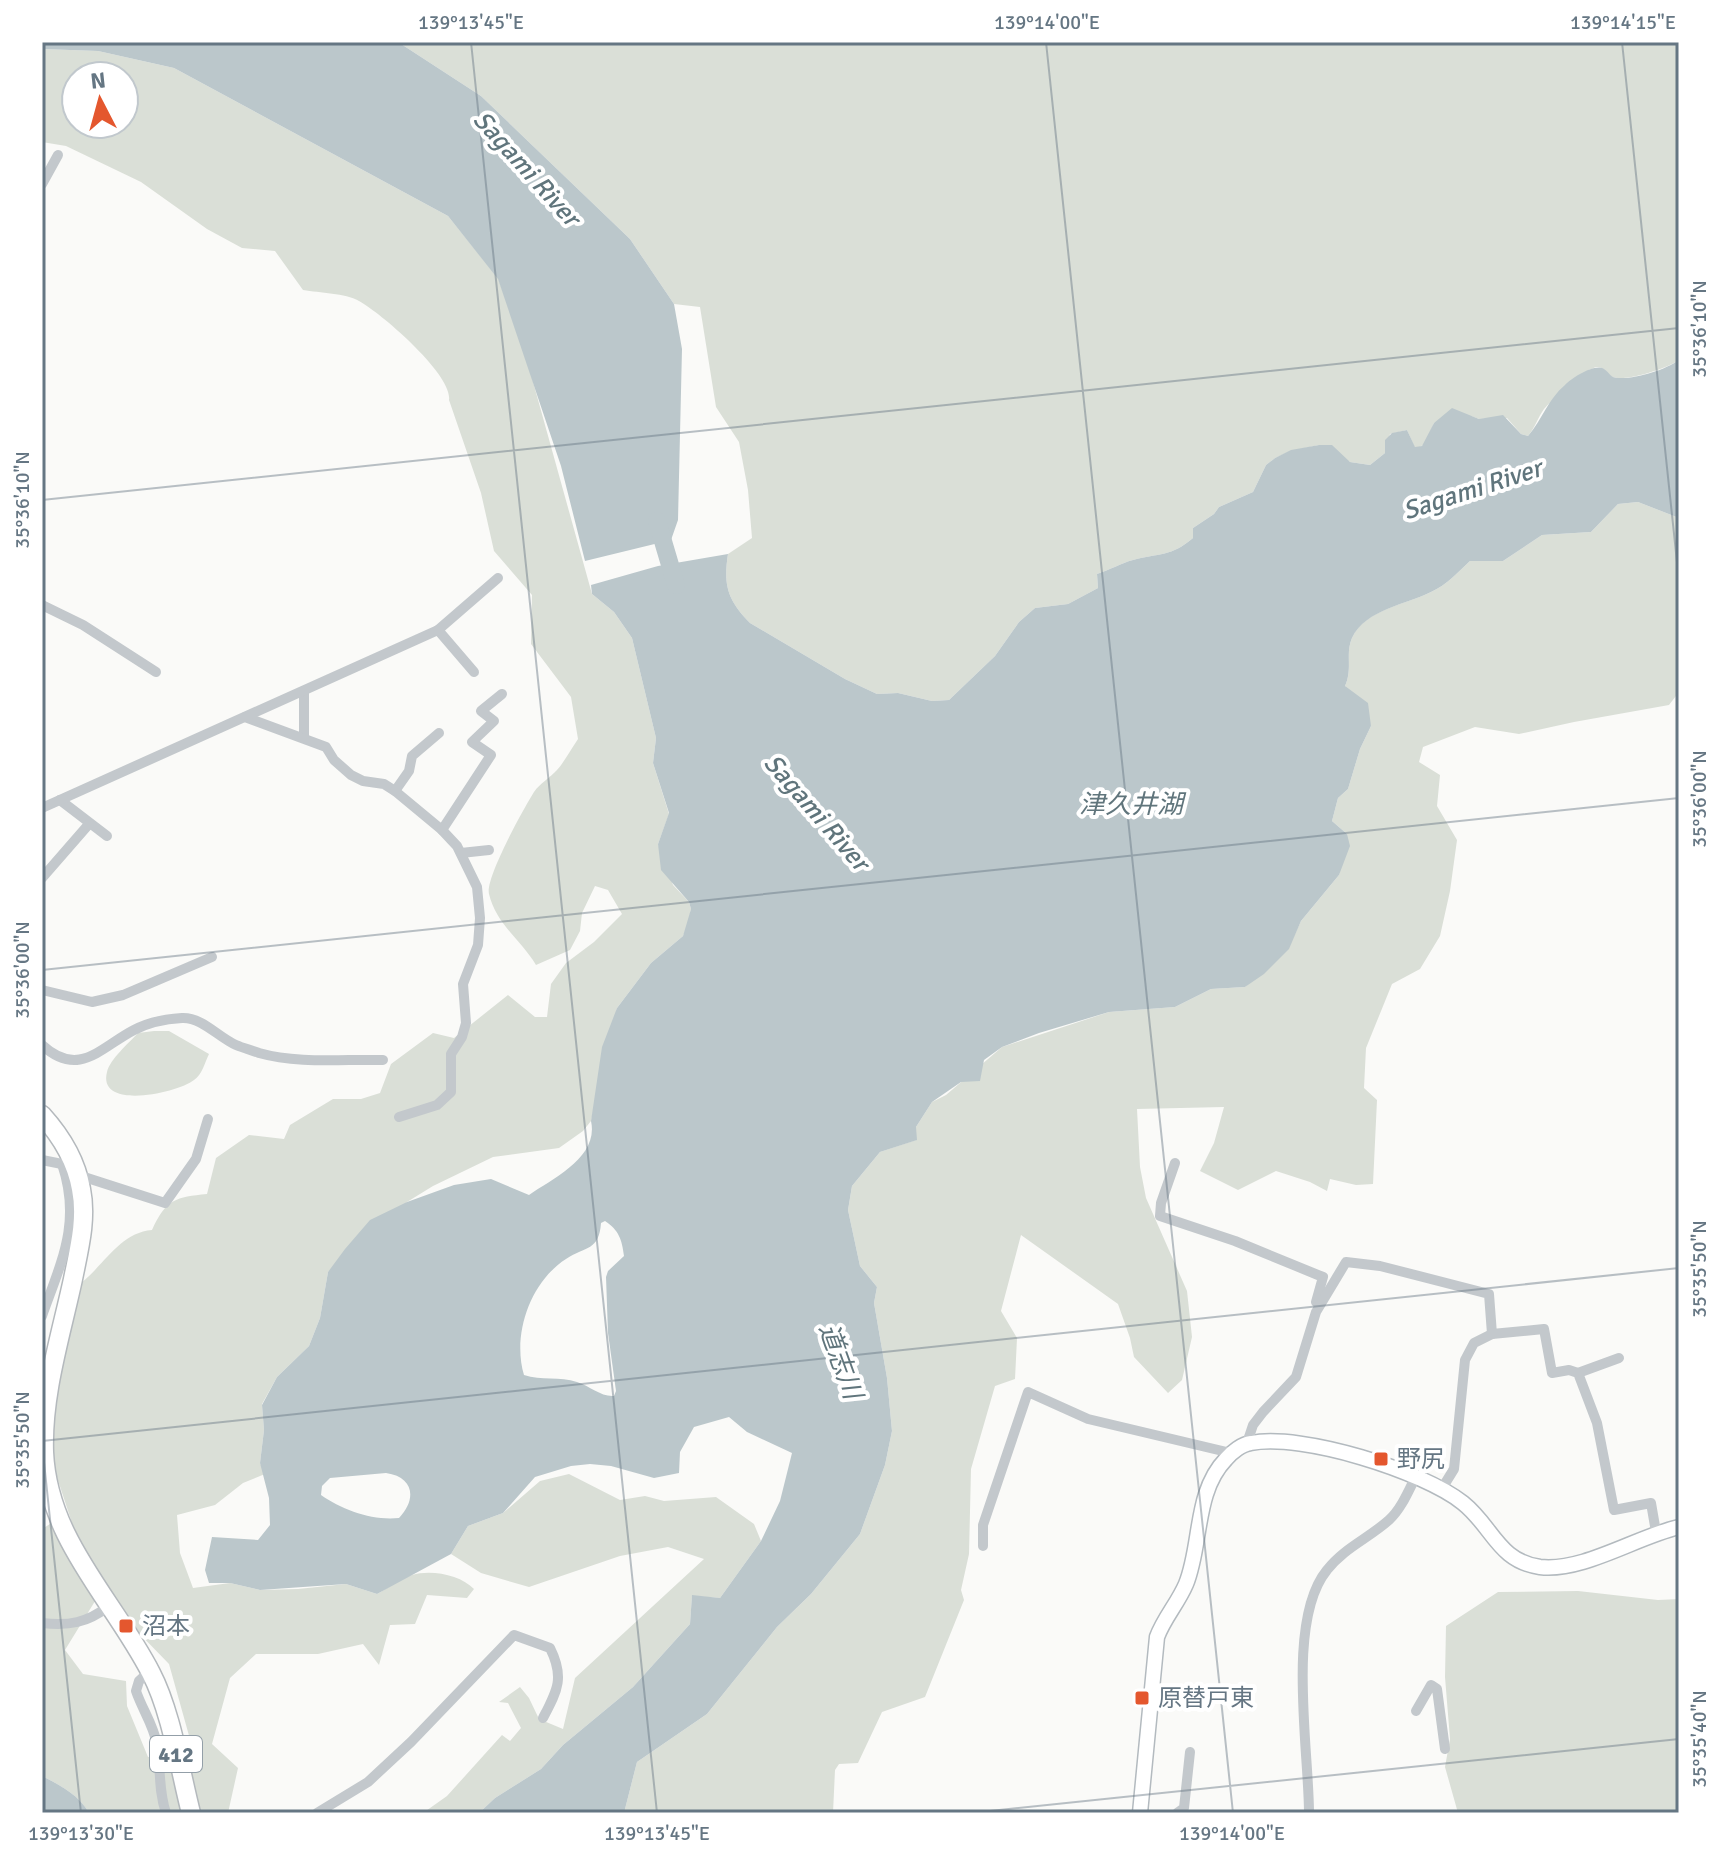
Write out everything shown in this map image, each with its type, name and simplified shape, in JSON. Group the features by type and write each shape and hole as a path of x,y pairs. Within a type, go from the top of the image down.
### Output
{"highway":[{"name":"412","path":"42,1115 58,1134 84,1206 83,1225 46,1409 44,1456 47,1475 59,1522 76,1555 150,1671 161,1695 191,1813"}],"street":[{"path":"42,184 58,155"},
{"path":"42,808 438,630 498,578"},
{"path":"42,605 62,613 156,672"},
{"path":"438,630 474,672"},
{"path":"304,691 304,737"},
{"path":"442,830 491,755 472,742 494,721 481,711 502,694"},
{"path":"245,717 326,747 334,760 351,775 363,781 384,784 395,791 442,830 461,853 477,887 480,918 478,945 463,984 466,1023 462,1037 451,1054 451,1092 437,1105 399,1117"},
{"path":"395,791 409,771 412,756 439,733"},
{"path":"60,800 107,836"},
{"path":"42,878 89,824"},
{"path":"461,853 489,850"},
{"path":"42,990 92,1002 123,995 212,957"},
{"path":"42,1045 64,1059 81,1060 97,1055 153,1021 183,1018 195,1019 236,1045 263,1054 295,1059 383,1060"},
{"path":"42,1160 71,1166 165,1203 196,1159 208,1119"},
{"path":"1175,1163 1161,1203 1160,1216 1235,1241 1323,1277 1316,1299 1316,1312"},
{"path":"42,1316 59,1273 70,1230 71,1166"},
{"path":"1247,1443 1253,1425 1296,1377 1316,1312 1346,1262 1380,1266 1489,1294 1492,1334"},
{"path":"1441,1490 1454,1469 1465,1360 1474,1343 1492,1334 1544,1329 1552,1373 1569,1370 1578,1373 1619,1358"},
{"path":"1578,1373 1597,1423 1614,1510 1651,1503 1656,1532"},
{"path":"983,1546 983,1525 1028,1392 1088,1419 1231,1453"},
{"path":"1140,1813 1157,1637 1169,1609 1185,1587 1210,1482 1223,1461 1247,1443 1279,1443 1345,1451 1415,1478 1463,1503 1512,1558 1538,1567 1556,1568 1576,1564 1656,1532 1679,1527"},
{"path":"1309,1813 1303,1668 1312,1595 1324,1572 1342,1553 1389,1520 1415,1478"},
{"path":"42,1623 70,1626 95,1617 109,1606"},
{"path":"317,1813 368,1782 514,1635 550,1648 556,1661 560,1682 543,1718"},
{"path":"150,1671 139,1681 136,1691 150,1719 158,1747 158,1771 166,1813"},
{"path":"1416,1711 1431,1685 1437,1689 1445,1749"},
{"path":"1177,1813 1184,1808 1190,1752"}],"shaded area":[{"path":"398,42 1679,42 1679,360 1627,378 1613,377 1600,367 1592,368 1548,404 1528,436 1521,434 1507,418 1479,419 1471,416 1434,423 1425,444 1418,448 1415,448 1407,430 1390,434 1385,453 1370,465 1350,462 1319,445 1291,451 1266,465 1253,492 1219,507 1193,528 1193,538 1185,544 1097,574 1098,588 1068,604 1035,608 1019,622 995,656 949,700 932,701 898,693 877,694 845,679 750,623 732,599 726,575 728,554 752,538 748,490 739,442 716,407 700,307 674,304 630,239 481,96"},
{"path":"42,49 98,51 138,60 60,60 60,140 140,140 140,60 174,68 448,216 498,278 525,353 592,594 614,612 632,638 656,738 653,763 669,814 658,844 673,885 689,902 691,909 683,936 651,963 617,1008 591,1121 583,1131 559,1148 493,1157 433,1186 407,1202 328,1272 320,1318 309,1346 277,1377 262,1404 264,1430 260,1463 265,1474 243,1483 215,1505 177,1515 180,1553 193,1588 230,1583 260,1590 346,1584 377,1594 408,1577 428,1573 454,1577 474,1589 467,1598 427,1595 415,1624 390,1625 379,1665 363,1644 318,1654 256,1654 230,1678 212,1744 238,1768 228,1813 89,1813 74,1796 42,1776 42,1529 50,1524 73,1526 52,1462 49,1425 66,1296 120,1244 152,1230 167,1206 180,1199 207,1194 216,1158 249,1135 284,1139 290,1125 333,1099 361,1099 380,1093 391,1064 433,1033 454,1038 508,995 535,1017 547,1017 551,984 566,963 594,942 622,914 608,890 595,886 582,913 580,931 570,950 536,965 492,905 489,886 514,827 534,792 560,766 578,739 571,697 531,644 532,595 494,551 481,493 440,376 398,331 359,301 303,290 275,251 242,248 207,229 141,182 66,146 42,142","holes":["100,1593 169,1664 193,1750 148,1757 127,1706 126,1681 83,1674 65,1650"]},
{"path":"1638,502 1679,518 1679,692 1669,705 1519,734 1475,727 1423,747 1419,762 1440,775 1437,806 1457,840 1440,936 1420,969 1392,984 1366,1048 1364,1088 1377,1100 1373,1184 1356,1185 1330,1179 1327,1191 1276,1171 1238,1190 1200,1171 1214,1143 1224,1107 1137,1109 1140,1167 1146,1198 1187,1291 1192,1337 1182,1380 1168,1393 1134,1357 1118,1304 1021,1235 1001,1311 1017,1338 1015,1379 995,1386 971,1469 969,1554 961,1590 964,1600 925,1697 882,1712 858,1763 839,1764 835,1770 833,1813 624,1813 637,1762 707,1714 777,1627 811,1594 860,1534 885,1465 892,1431 887,1378 874,1303 877,1287 860,1266 848,1210 852,1186 880,1152 916,1140 916,1127 932,1102 946,1095 1002,1047 1109,1012 1175,1007 1211,989 1245,987 1288,949 1301,921 1339,875 1347,834 1332,821 1338,798 1348,789 1360,749 1371,726 1345,686 1350,644 1358,628 1376,614 1437,589 1470,561 1503,561 1542,535 1591,532 1618,504"},
{"path":"169,1031 209,1054 199,1075 185,1085 157,1093 141,1096 114,1092 107,1084 107,1072 112,1062 138,1033"},
{"path":"569,1474 620,1500 645,1496 664,1501 716,1497 754,1524 761,1541 720,1598 692,1596 690,1624 633,1687 563,1745 541,1769 495,1798 479,1813 423,1813 447,1796 502,1735 510,1741 521,1728 508,1703 499,1702 520,1687 539,1719 563,1729 575,1678 704,1559 668,1547 620,1556 529,1587 481,1573 451,1554 468,1526 503,1513 540,1481"},
{"path":"1578,1591 1658,1600 1679,1599 1679,1813 1458,1813 1445,1767 1450,1739 1445,1677 1446,1626 1498,1592"}],"water":[{"path":"42,42 398,42 481,96 630,239 674,304 682,349 678,520 671,540 585,561 561,466 498,279 448,216 174,68 98,51 42,49"},
{"name":"津久井湖","path":"1679,360 1679,518 1638,502 1618,504 1591,532 1542,535 1503,561 1470,561 1437,589 1387,609 1358,628 1350,644 1345,686 1368,703 1371,726 1360,749 1348,789 1338,798 1332,821 1347,834 1350,846 1339,875 1301,921 1289,949 1264,974 1245,987 1211,989 1175,1007 1109,1012 1002,1047 984,1060 980,1081 961,1082 932,1102 916,1127 917,1140 880,1152 852,1186 848,1210 860,1266 877,1287 874,1303 887,1378 892,1431 885,1465 860,1534 811,1594 777,1627 707,1714 637,1762 624,1813 479,1813 495,1798 541,1769 563,1745 633,1687 690,1624 692,1595 720,1598 761,1541 780,1501 792,1453 747,1432 729,1417 694,1427 680,1452 679,1473 654,1478 611,1466 590,1464 571,1466 535,1477 503,1513 468,1526 451,1554 377,1594 346,1584 260,1590 230,1583 209,1583 205,1570 212,1537 258,1540 270,1525 269,1498 260,1463 264,1430 262,1405 277,1377 309,1346 320,1318 328,1272 370,1220 407,1202 454,1185 491,1179 529,1195 572,1165 581,1156 592,1134 591,1121 602,1047 617,1008 651,963 683,936 691,909 689,902 661,870 658,844 669,813 653,763 656,738 632,638 614,612 592,594 591,585 658,566 728,554 726,575 729,592 750,623 845,679 877,694 898,693 932,701 949,700 995,656 1019,622 1035,608 1068,604 1098,588 1097,574 1185,544 1193,538 1193,528 1219,507 1253,492 1266,465 1291,450 1332,445 1350,462 1370,465 1385,453 1385,440 1392,433 1407,430 1415,447 1422,446 1434,423 1452,408 1479,419 1503,415 1521,434 1528,436 1559,391 1584,372 1600,368 1614,377 1626,378","holes":["605,1221 619,1236 624,1256 606,1277 614,1396 571,1380 524,1375 520,1343 527,1311 543,1281 566,1259 590,1247 598,1239 601,1223","386,1473 402,1479 410,1490 408,1504 399,1518 379,1518 358,1513 321,1495 322,1486 330,1478"]},
{"path":"42,1776 74,1796 89,1813 42,1813"}],"waterway":[{"name":"Sagami River","path":"657,521 676,585"}],"place":[{"name":"野尻","path":"1381,1459"},
{"name":"沼本","path":"126,1626"},
{"name":"原替戸東","path":"1142,1698"}],"water label":[{"name":"道志川","path":"841,1361"}]}
